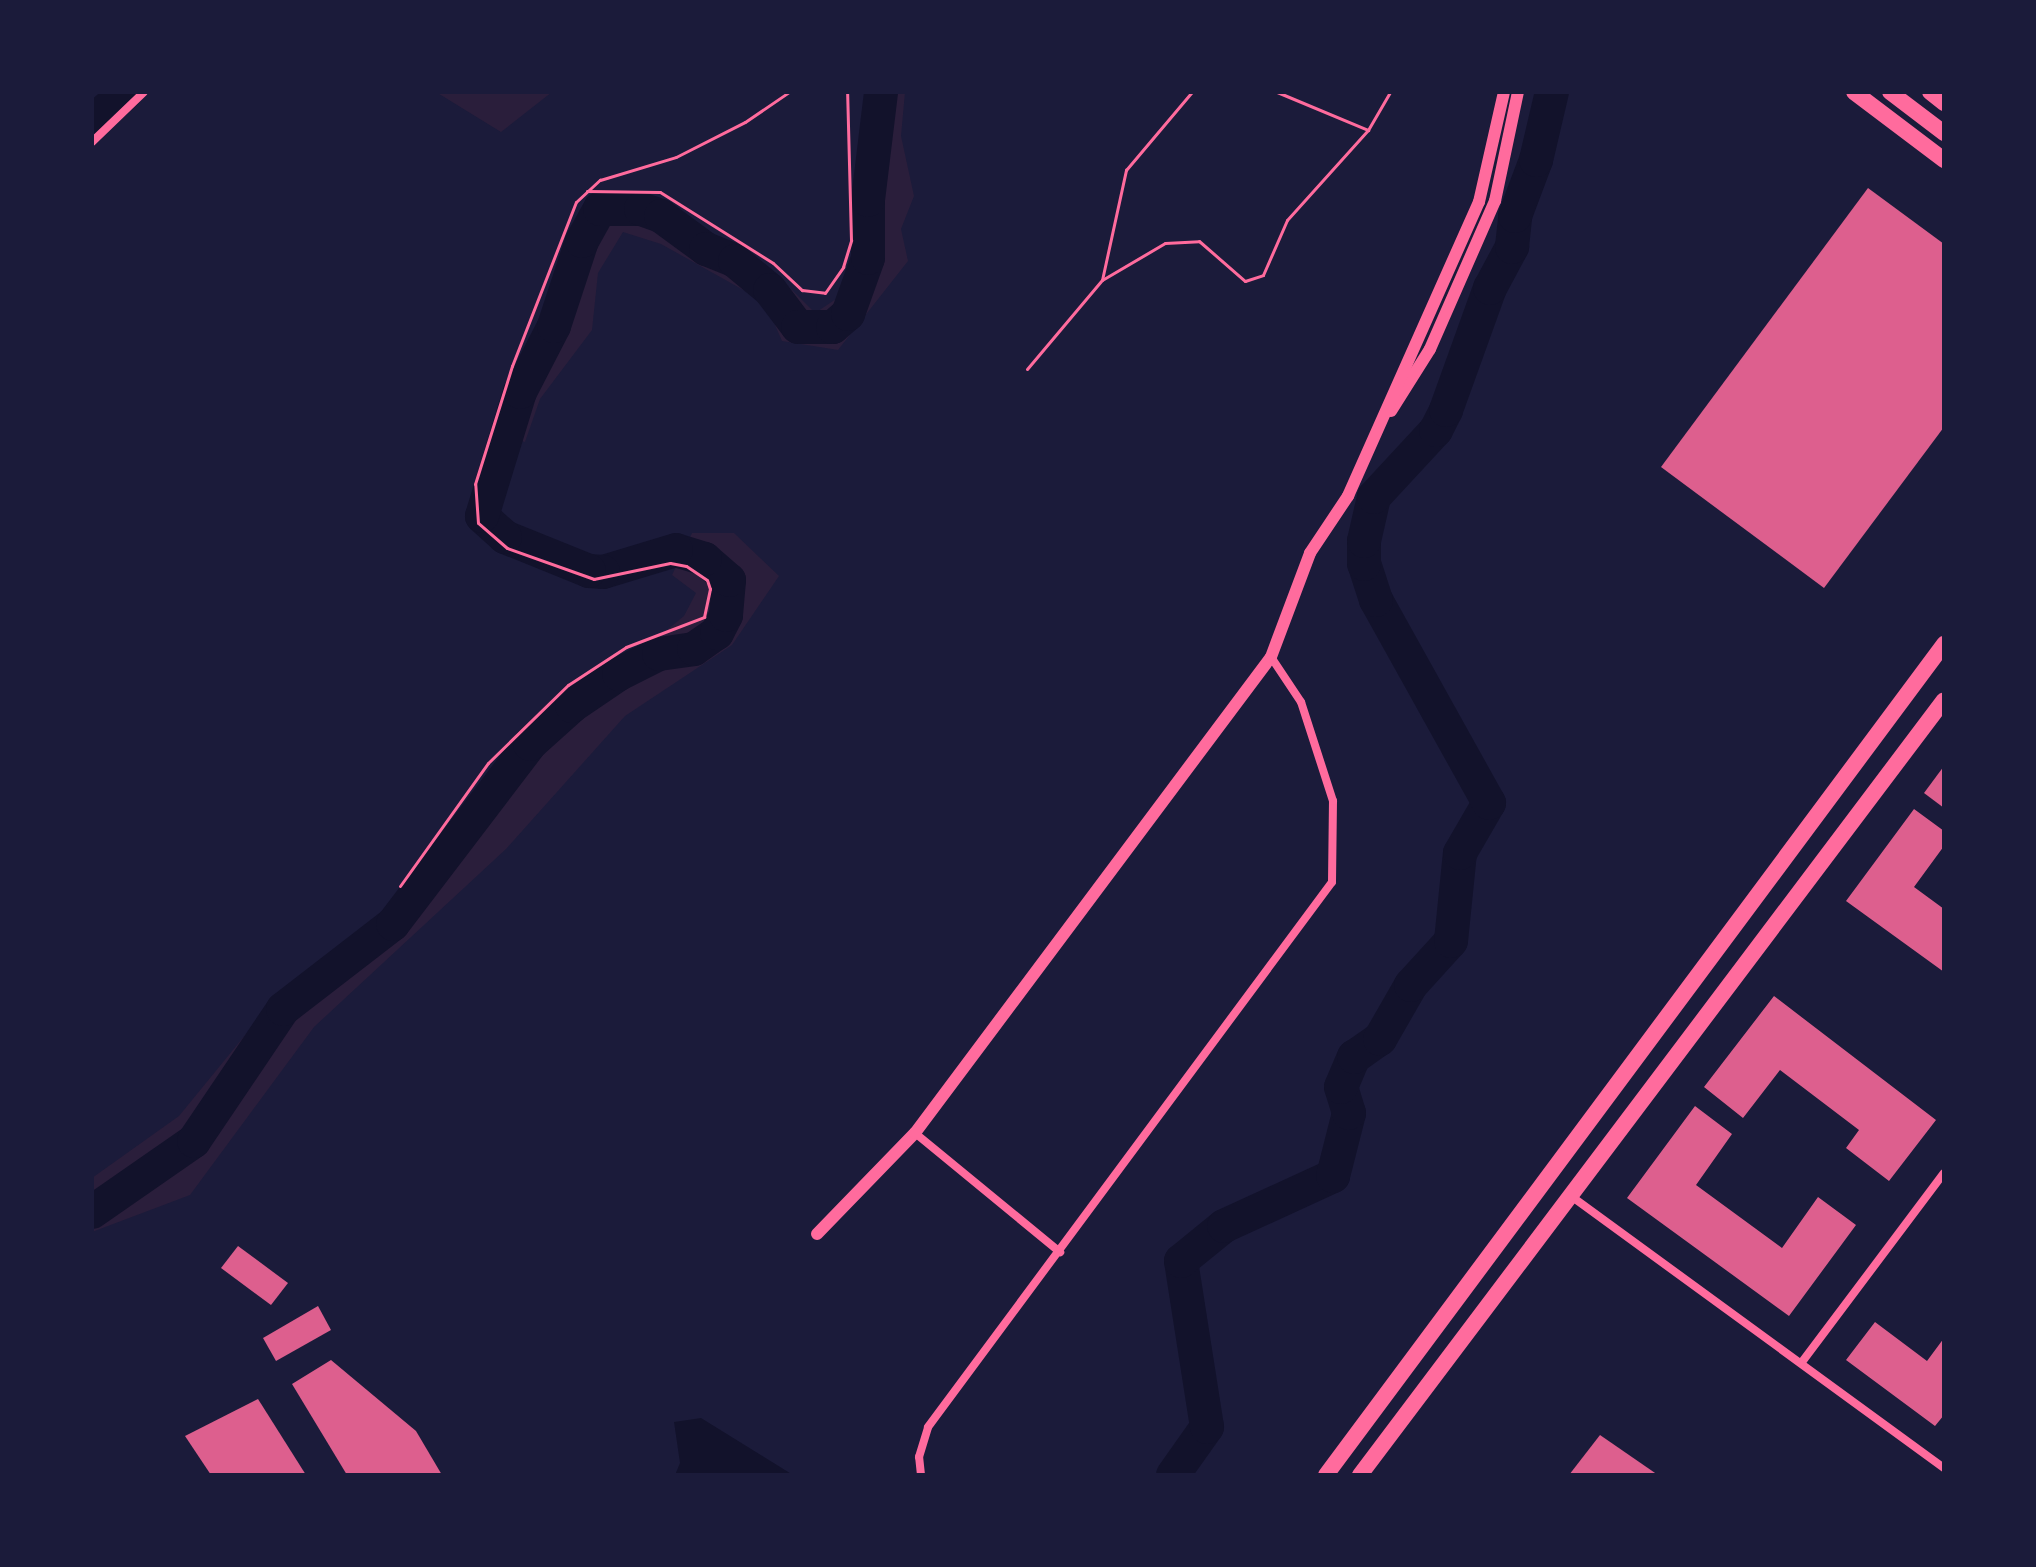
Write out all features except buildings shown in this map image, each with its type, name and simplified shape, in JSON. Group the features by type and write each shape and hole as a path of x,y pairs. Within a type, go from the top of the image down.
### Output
{"main road":[{"path":"1854,92 1944,160"},
{"path":"1890,92 1944,133"},
{"path":"1930,92 1944,103"},
{"path":"1326,1475 1944,644"},
{"path":"1360,1475 1944,700"}],"street":[{"path":"92,142 144,92"},
{"path":"817,1234 915,1133 1271,657 1310,553 1348,496 1364,454 1479,202 1504,92"},
{"path":"1364,454 1430,349 1495,201 1518,92"},
{"path":"921,1475 919,1457 928,1427 1332,882 1333,801 1301,702 1271,657"},
{"path":"915,1133 1060,1252"},
{"path":"1802,1362 1944,1173"},
{"path":"1570,1196 1944,1468"}],"path":[{"path":"400,886 488,763 525,724 568,685 626,647 697,623 709,602 707,580 686,566 670,563 594,579 507,548 478,523 475,484 565,220 587,191 600,180 676,157 713,139 789,92"},
{"path":"587,191 660,192 791,278 802,290 825,293 847,254 853,202 847,92"},
{"path":"1102,280 1126,170 1192,92"},
{"path":"1277,92 1368,130"},
{"path":"1027,369 1102,280 1165,243 1199,241 1245,281 1263,275 1287,220 1368,130 1390,92"}],"shaded area":[{"path":"436,92 552,92 501,132"},
{"path":"866,92 905,92 901,136 914,196 901,229 908,261 838,350 782,341 765,302 661,244 623,232 598,273 592,330 540,399 525,442 498,434 585,214 615,197 674,211 784,282 815,313 839,297 862,225"},
{"path":"692,533 734,533 779,576 732,645 625,716 506,849 314,1027 190,1195 92,1232 92,1178 179,1116 246,1034 390,914 507,760 684,616 696,593 672,575"},
{"path":"701,1418 793,1475 675,1475 680,1463 674,1422"}],"waterway":[{"path":"92,122 126,92"},
{"path":"92,1212 194,1141 283,1009 393,924 530,744 572,706 619,674 659,654 694,649 717,633 726,615 729,580 705,559 676,550 603,572 589,571 505,537 482,516 520,392 554,326 582,241 600,209 641,209 661,216 706,249 735,261 770,290 798,327 833,327 848,314 868,258 868,200 881,92"},
{"path":"1173,1475 1207,1427 1181,1261 1224,1226 1333,1176 1349,1113 1341,1087 1354,1057 1380,1039 1411,985 1451,941 1460,853 1489,803 1376,600 1364,564 1364,541 1374,497 1436,430 1446,410 1490,288 1512,247 1515,216 1536,160 1552,92"}]}
